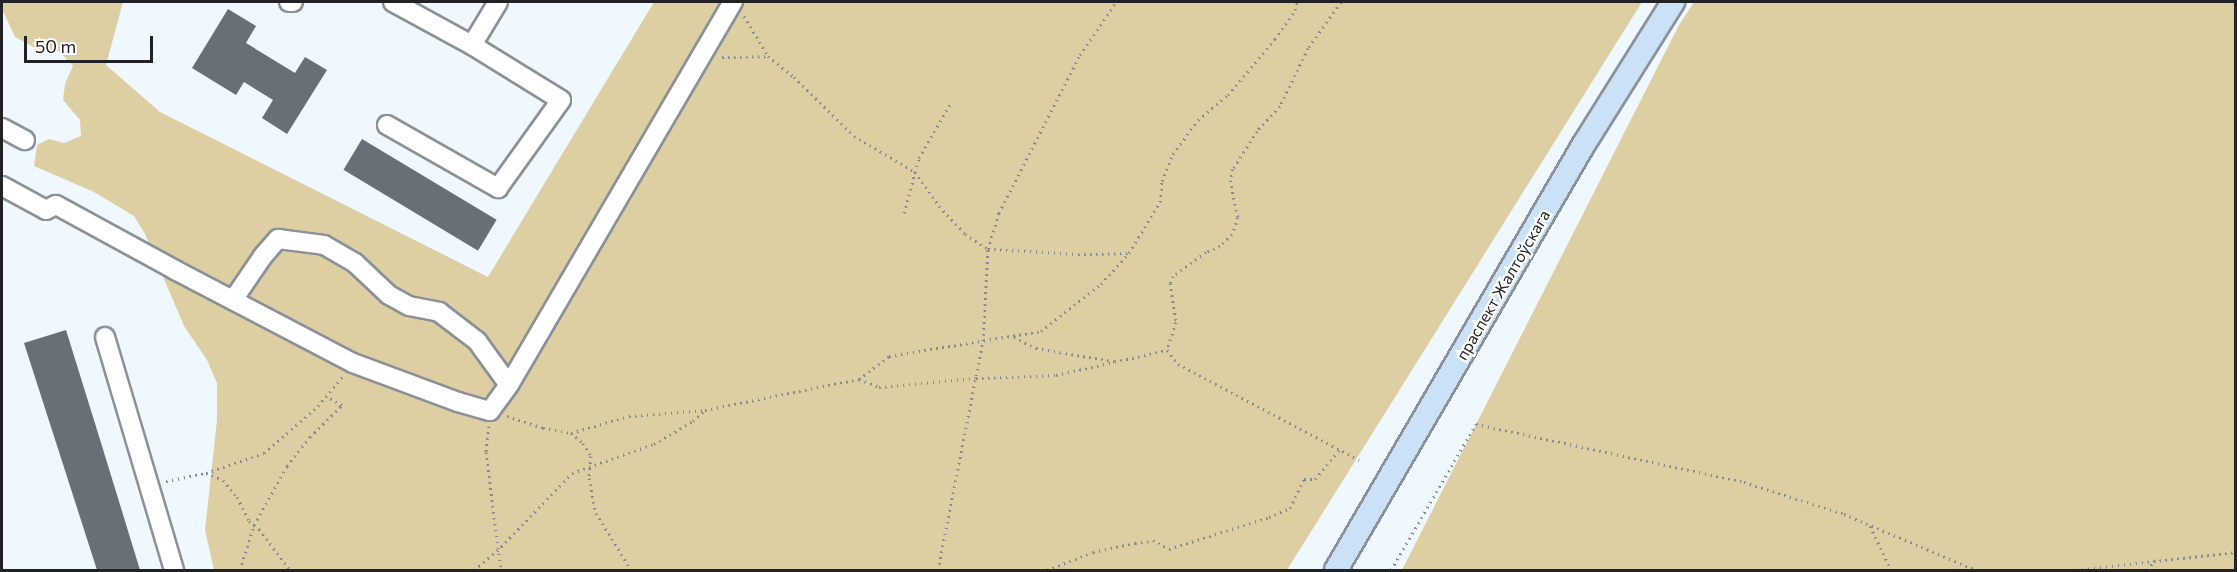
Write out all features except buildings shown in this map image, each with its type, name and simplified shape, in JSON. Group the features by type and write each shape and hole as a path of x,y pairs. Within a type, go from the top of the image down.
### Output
{"main road":[{"name":"праспект Жалтоўскага","path":"1336,570 1584,144 1673,2"}],"street":[{"path":"387,125 498,188 561,100 472,45 393,2"},
{"path":"472,45 496,2"},
{"path":"2,186 46,210 56,205 353,363 458,402 490,411 509,385 699,59 736,5"},
{"path":"2,128 25,140"},
{"path":"233,300 263,256 278,239 324,245 355,262 389,295 409,306 439,312 477,341 509,385"},
{"path":"105,337 174,570"}],"path":[{"path":"938,570 983,341 988,249 999,213 1080,55 1116,2"},
{"path":"501,570 486,452 490,411 543,428 572,433 629,416 705,410 859,380 889,356 1041,331 1101,284 1129,253 1160,202 1162,181 1173,154 1198,120 1228,95 1269,46 1295,10 1297,2"},
{"path":"1167,350 1176,322 1170,284 1173,276 1206,252 1220,246 1232,234 1238,217 1230,180 1233,169 1257,131 1280,106 1308,48 1341,2"},
{"path":"736,5 768,56 794,77 854,136 915,172 945,213 965,234 988,249 1078,254 1129,253"},
{"path":"699,59 768,56"},
{"path":"904,213 919,158 950,104"},
{"path":"1013,336 1036,348 1120,362"},
{"path":"859,380 879,387 976,378 1056,375 1167,350"},
{"path":"1167,350 1178,364 1359,460"},
{"path":"148,483 206,473 264,453 326,396 353,363"},
{"path":"240,570 254,525 287,466 310,437 342,405 326,396"},
{"path":"474,570 497,552 572,473 654,444 705,410"},
{"path":"1391,570 1476,424 1744,482 1844,514 1976,570"},
{"path":"572,433 583,443 591,456 589,478 596,513 631,570"},
{"path":"1047,570 1093,552 1135,543 1153,540 1169,549 1269,517 1290,508 1304,480 1315,480 1340,449"},
{"path":"206,473 223,480 254,525 290,570"},
{"path":"1869,525 1891,570"},
{"path":"2076,570 2235,552"},
{"path":"2147,570 2155,560"}],"shaded area":[{"path":"2,2 123,2 106,65 160,112 488,277 654,2 1642,2 1287,570 214,570 205,530 217,420 217,383 207,360 184,326 145,234 134,216 94,192 34,166 37,145 49,139 64,143 81,136 80,120 63,100 65,84 73,66 59,51 37,49 15,37 2,9"},
{"path":"1694,2 2235,2 2235,570 1402,570 1679,25"}]}
